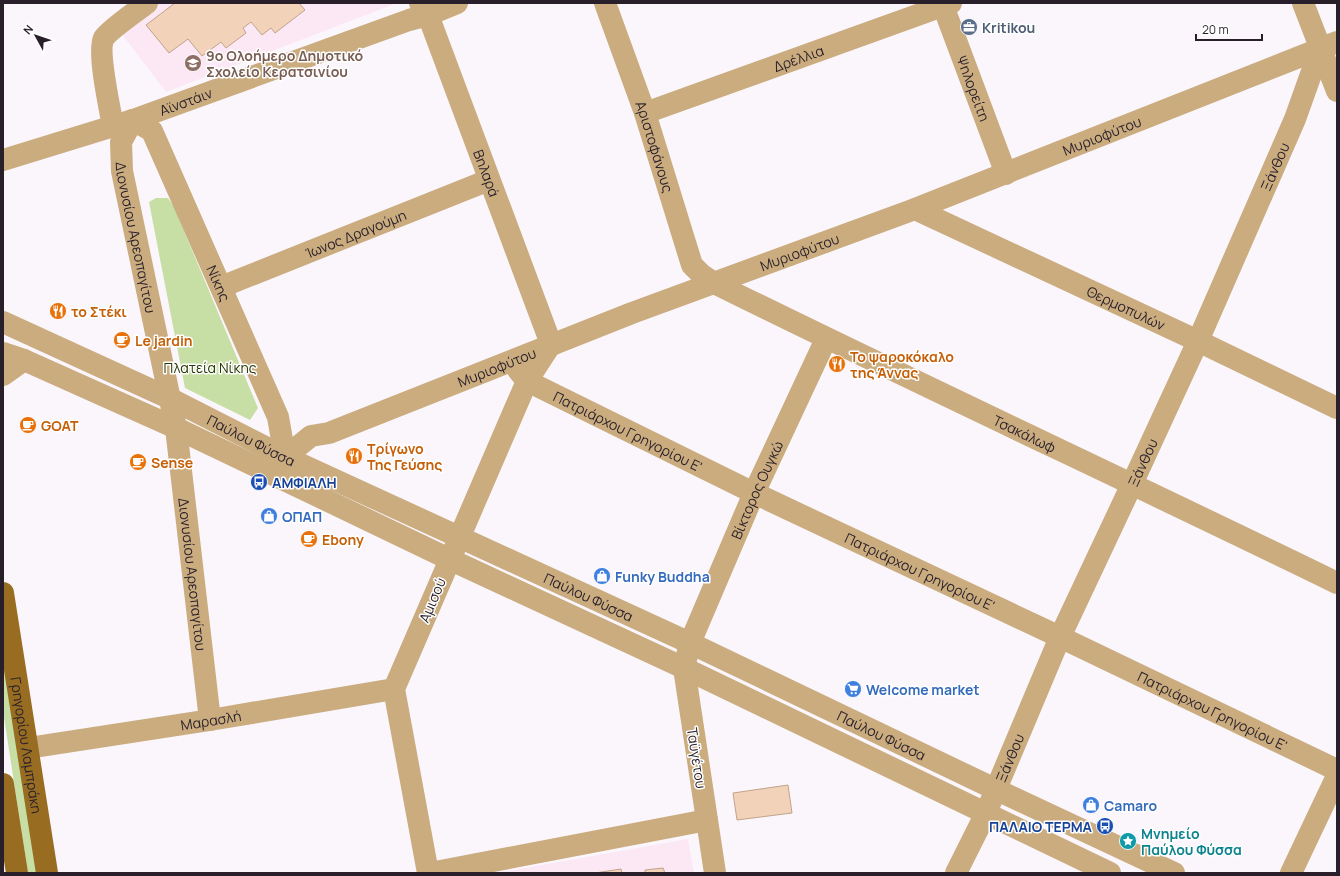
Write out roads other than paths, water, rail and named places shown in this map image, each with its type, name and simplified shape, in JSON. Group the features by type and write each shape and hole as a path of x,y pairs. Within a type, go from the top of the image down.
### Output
{"main road":[{"name":"Γρηγορίου Λαμπράκη","path":"3,593 47,873"},
{"path":"3,784 17,873"}],"street":[{"path":"113,126 103,64 102,48 104,38 112,30 148,3"},
{"name":"Αϊνστάιν","path":"3,160 133,120 409,20 424,9 457,3"},
{"name":"Αριστοφάνους","path":"605,3 645,113 692,265 702,275 714,283"},
{"path":"1303,3 1329,46 1337,91"},
{"name":"Δρέλλια","path":"645,113 946,4"},
{"name":"Ψηλορείτη","path":"946,4 1006,174"},
{"name":"Βηλαρά","path":"424,9 551,344"},
{"name":"Μυριοφύτου","path":"281,466 311,436 329,433 512,361 551,344 915,209 1329,46"},
{"name":"Ξάνθου","path":"956,873 986,813 1060,637 1198,341 1295,119 1329,46"},
{"name":"Νίκης","path":"133,120 152,131 278,417 281,466"},
{"name":"Διονυσίου Αρεοπαγίτου","path":"133,120 121,142 122,170 176,428 210,720"},
{"name":"Ίωνος Δραγούμη","path":"221,288 490,180"},
{"name":"Θερμοπυλών","path":"915,209 1198,341 1337,408"},
{"name":"Τσακάλωφ","path":"714,283 1337,583"},
{"name":"Παύλου Φύσσα","path":"3,322 169,398 207,418 281,466 449,559 684,668 1110,873"},
{"name":"Βίκτορος Ουγκώ","path":"690,643 754,493 826,338"},
{"name":"Αμισού","path":"394,689 527,380 551,344"},
{"name":"Παύλου Φύσσα","path":"3,352 176,428 281,466 459,536 690,643 995,790 1174,873"},
{"path":"3,375 24,360"},
{"name":"Πατριάρχου Γρηγορίου Ε'","path":"512,361 527,380 754,493 1060,637 1335,782"},
{"path":"176,428 194,417 207,418"},
{"name":"Ταϋγέτου","path":"690,643 684,668 715,873"},
{"path":"394,689 429,873 706,820"},
{"name":"Μαρασλή","path":"28,748 210,720 394,689"},
{"path":"1291,873 1335,782"}],"place":[{"name":"Kritikou","path":"969,27"},
{"name":"9ο Ολοήμερο Δημοτικό Σχολείο Κερατσινίου","path":"193,63"},
{"name":"το Στέκι","path":"58,311"},
{"name":"Le jardin","path":"122,340"},
{"name":"Το ψαροκόκαλο της Άννας","path":"837,364"},
{"name":"GOAT","path":"28,425"},
{"name":"Τρίγωνο Της Γεύσης","path":"354,456"},
{"name":"Sense","path":"138,462"},
{"name":"ΑΜΦΙΑΛΗ","path":"259,482"},
{"name":"ΟΠΑΠ","path":"269,516"},
{"name":"Ebony","path":"309,539"},
{"name":"Funky Buddha","path":"602,576"},
{"name":"Welcome market","path":"853,689"},
{"name":"Camaro","path":"1091,805"},
{"name":"ΠΑΛΑΙΟ ΤΕΡΜΑ","path":"1105,826"},
{"name":"Μνημείο Παύλου Φύσσα","path":"1128,841"}],"park label":[{"name":"Πλατεία Νίκης","path":"210,367"}]}
